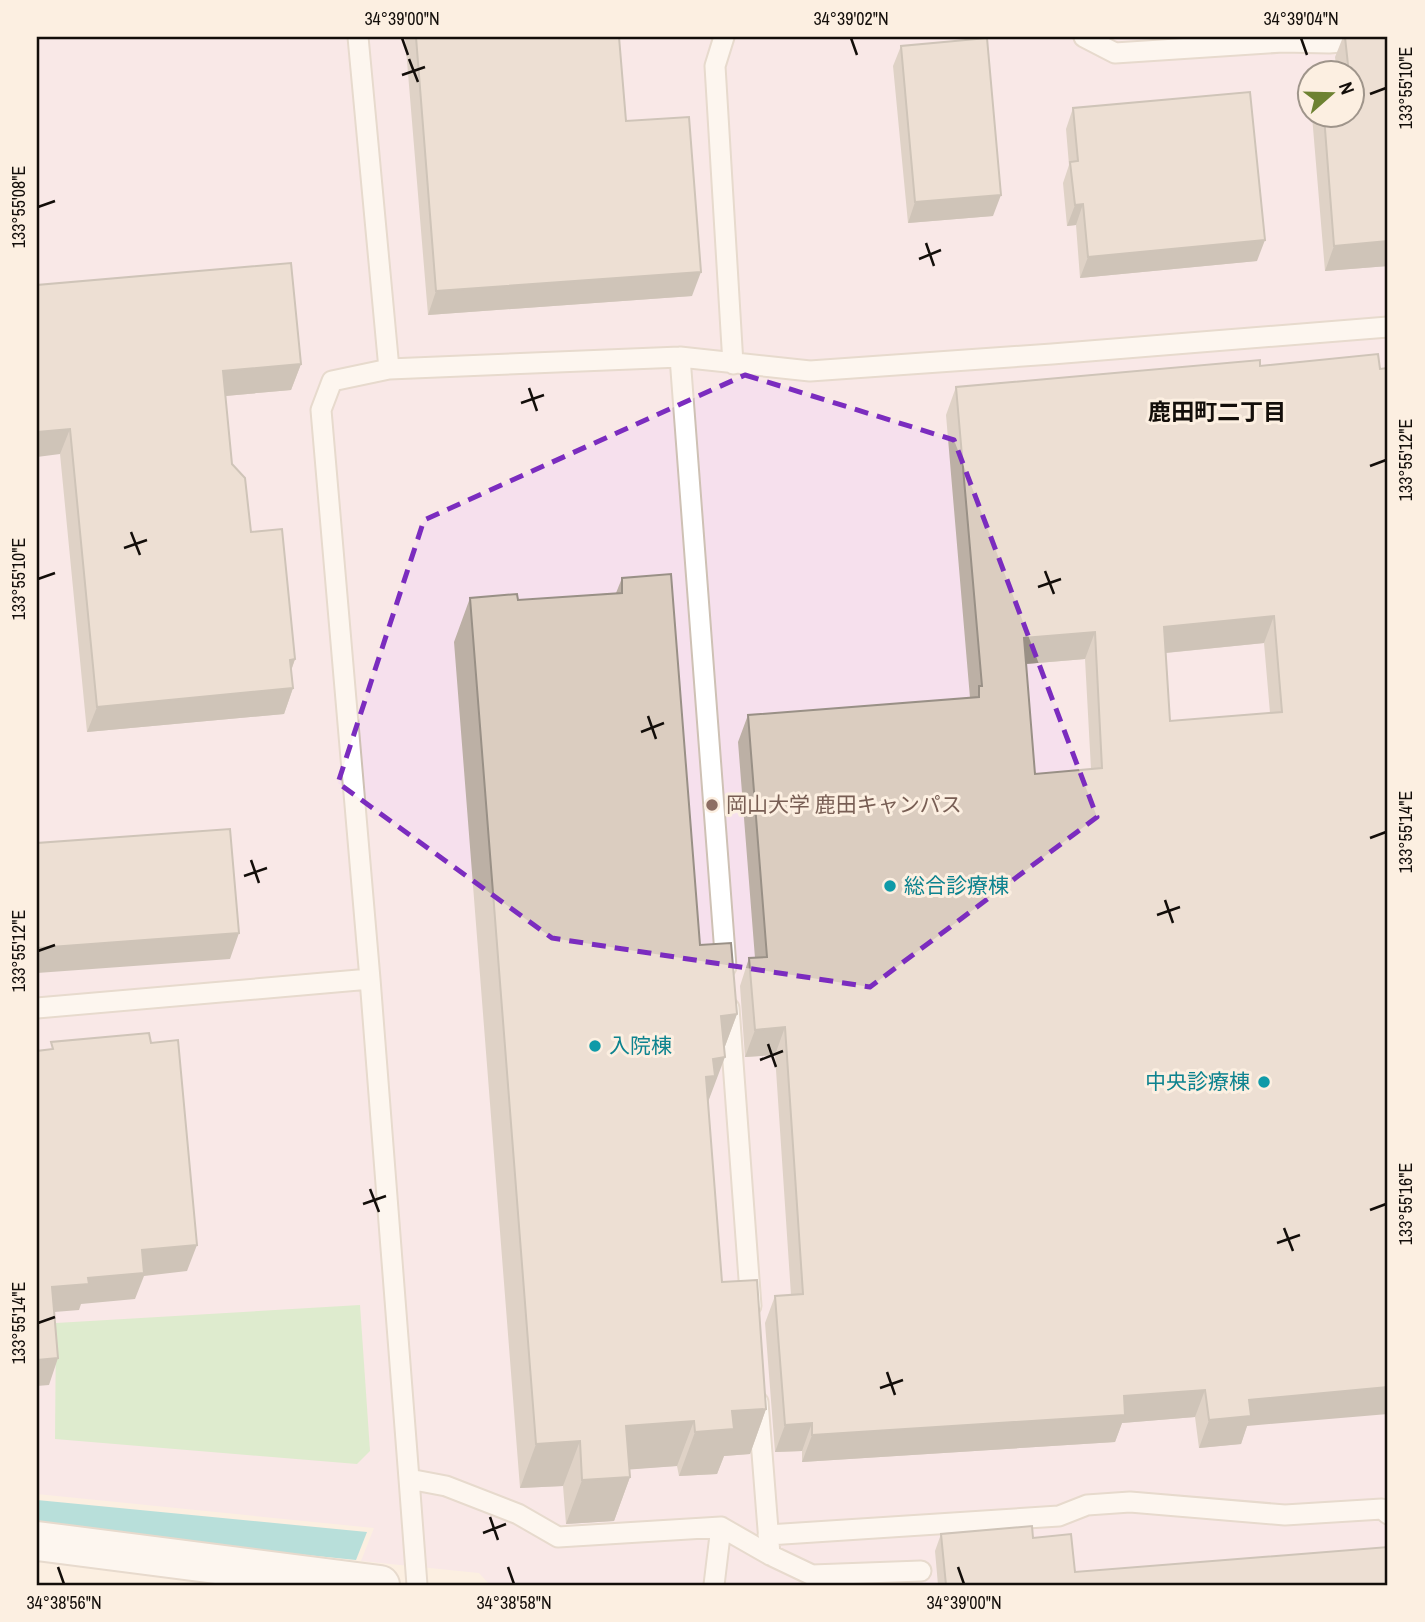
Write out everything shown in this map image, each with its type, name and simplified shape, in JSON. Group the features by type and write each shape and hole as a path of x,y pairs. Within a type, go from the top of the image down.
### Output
{"street":[{"path":"37,1541 380,1585"}],"lane":[{"path":"358,37 389,369"},
{"path":"724,37 715,66 733,364"},
{"path":"1084,37 1115,53 1388,38"},
{"path":"417,1585 370,979 321,410 332,381 389,369 680,357 810,371 1388,327"},
{"path":"680,357 753,1327"},
{"path":"37,1008 370,979"},
{"path":"757,1382 769,1545"},
{"path":"410,1479 446,1486 518,1514 558,1537 721,1527 769,1545 812,1575 920,1571"},
{"path":"769,1545 1059,1516 1087,1505 1130,1502 1285,1515 1382,1509 1388,1514"},
{"path":"714,1585 721,1527"}],"highlighted area":[{"path":"745,375 954,440 1097,817 870,987 552,938 338,783 424,520"}],"shaded area":[{"name":"岡山大学 鹿田キャンパス","path":"37,37 1388,37 1388,1585 490,1585 479,1573 361,1561 374,1528 37,1494"}],"green space":[{"path":"360,1305 370,1451 357,1464 55,1439 56,1323"}],"water":[{"path":"37,1500 367,1532 356,1560 37,1528"}],"building":[{"path":"416,37 619,37 626,121 689,117 701,272 436,291"},
{"path":"1345,37 1388,37 1388,241 1334,246 1325,130 1366,130 1366,60 1347,60"},
{"path":"987,38 1001,195 915,202 901,46"},
{"path":"1250,92 1265,240 1088,257 1083,204 1075,205 1070,162 1078,161 1073,108"},
{"path":"291,263 301,364 223,371 232,464 245,478 251,532 282,529 295,659 290,660 293,688 97,707 70,429 37,432 37,285"},
{"path":"1378,354 1380,369 1388,368 1388,1387 1249,1400 1251,1416 1209,1420 1205,1390 1124,1396 1125,1415 812,1435 812,1423 785,1425 775,1296 803,1294 785,1027 755,1030 749,958 767,957 748,715 979,697 979,686 982,686 956,387 1260,360 1260,366","holes":["1274,616 1282,712 1170,721 1164,627","1095,632 1102,768 1035,774 1024,638"]},
{"name":"入院棟","path":"671,574 700,945 731,943 737,1014 721,1016 725,1057 713,1059 715,1076 706,1077 722,1282 757,1280 766,1409 732,1411 734,1429 695,1432 694,1421 626,1426 630,1477 582,1480 580,1441 536,1444 470,598 517,594 518,600 622,593 622,578"},
{"path":"230,829 239,933 37,948 37,843"},
{"path":"149,1033 151,1043 178,1040 197,1245 142,1250 144,1273 88,1278 89,1284 52,1287 58,1358 37,1360 37,1051 53,1049 51,1042"},
{"path":"1032,1526 1033,1538 1071,1534 1075,1572 1388,1547 1388,1585 946,1585 941,1534"}],"place":[{"name":"岡山大学 鹿田キャンパス","path":"712,805"},
{"name":"総合診療棟","path":"890,886"},
{"name":"入院棟","path":"595,1046"},
{"name":"中央診療棟","path":"1264,1082"}],"district":[{"name":"鹿田町二丁目","path":"1217,412"}]}
